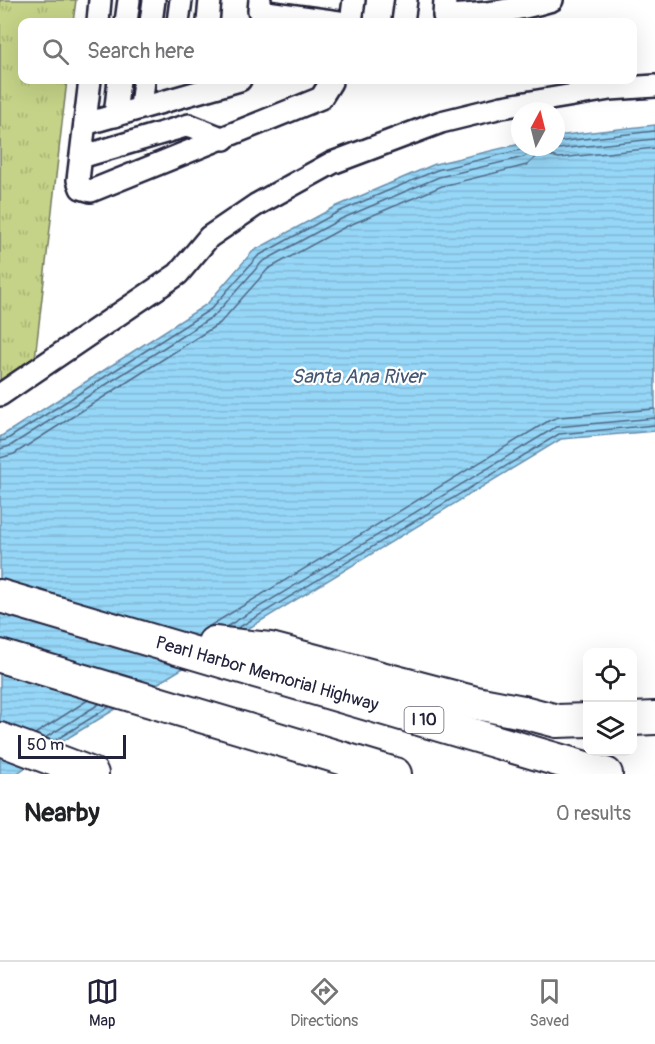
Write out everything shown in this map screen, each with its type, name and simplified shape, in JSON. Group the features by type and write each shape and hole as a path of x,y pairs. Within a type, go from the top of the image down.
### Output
{"highway":[{"name":"I 10","path":"0,596 135,635"},
{"path":"135,635 270,649 476,703 556,721 583,720"},
{"name":"Pearl Harbor Memorial Highway","path":"135,635 606,774"},
{"path":"0,656 395,774"},
{"path":"637,718 655,718"},
{"path":"0,739 92,774"},
{"path":"0,744 50,774"}],"lane":[{"path":"98,18 100,0"},
{"path":"127,18 129,0"},
{"path":"152,18 154,0"},
{"path":"179,18 181,0"},
{"path":"208,18 210,0"},
{"path":"260,0 259,11 310,18"},
{"path":"352,18 354,0"},
{"path":"404,18 406,0"},
{"path":"442,13 478,15 525,8 548,1"},
{"path":"90,84 78,180 81,188 91,191 321,98 330,84"},
{"path":"115,116 119,84"},
{"path":"141,108 144,84"},
{"path":"85,124 141,108 170,90 200,85"},
{"path":"0,395 178,274 208,237 256,205 332,164 441,122 502,106 610,89 655,86"},
{"path":"81,157 189,125 224,139"}],"green space":[{"path":"0,0 76,0 74,18 18,18 18,84 67,84 33,376 0,399"}],"water":[{"name":"Santa Ana River","path":"655,125 655,431 561,439 71,736 16,774 0,774 0,437 207,304 253,251 335,207 435,164 511,146 511,156 565,156 565,135"}]}
